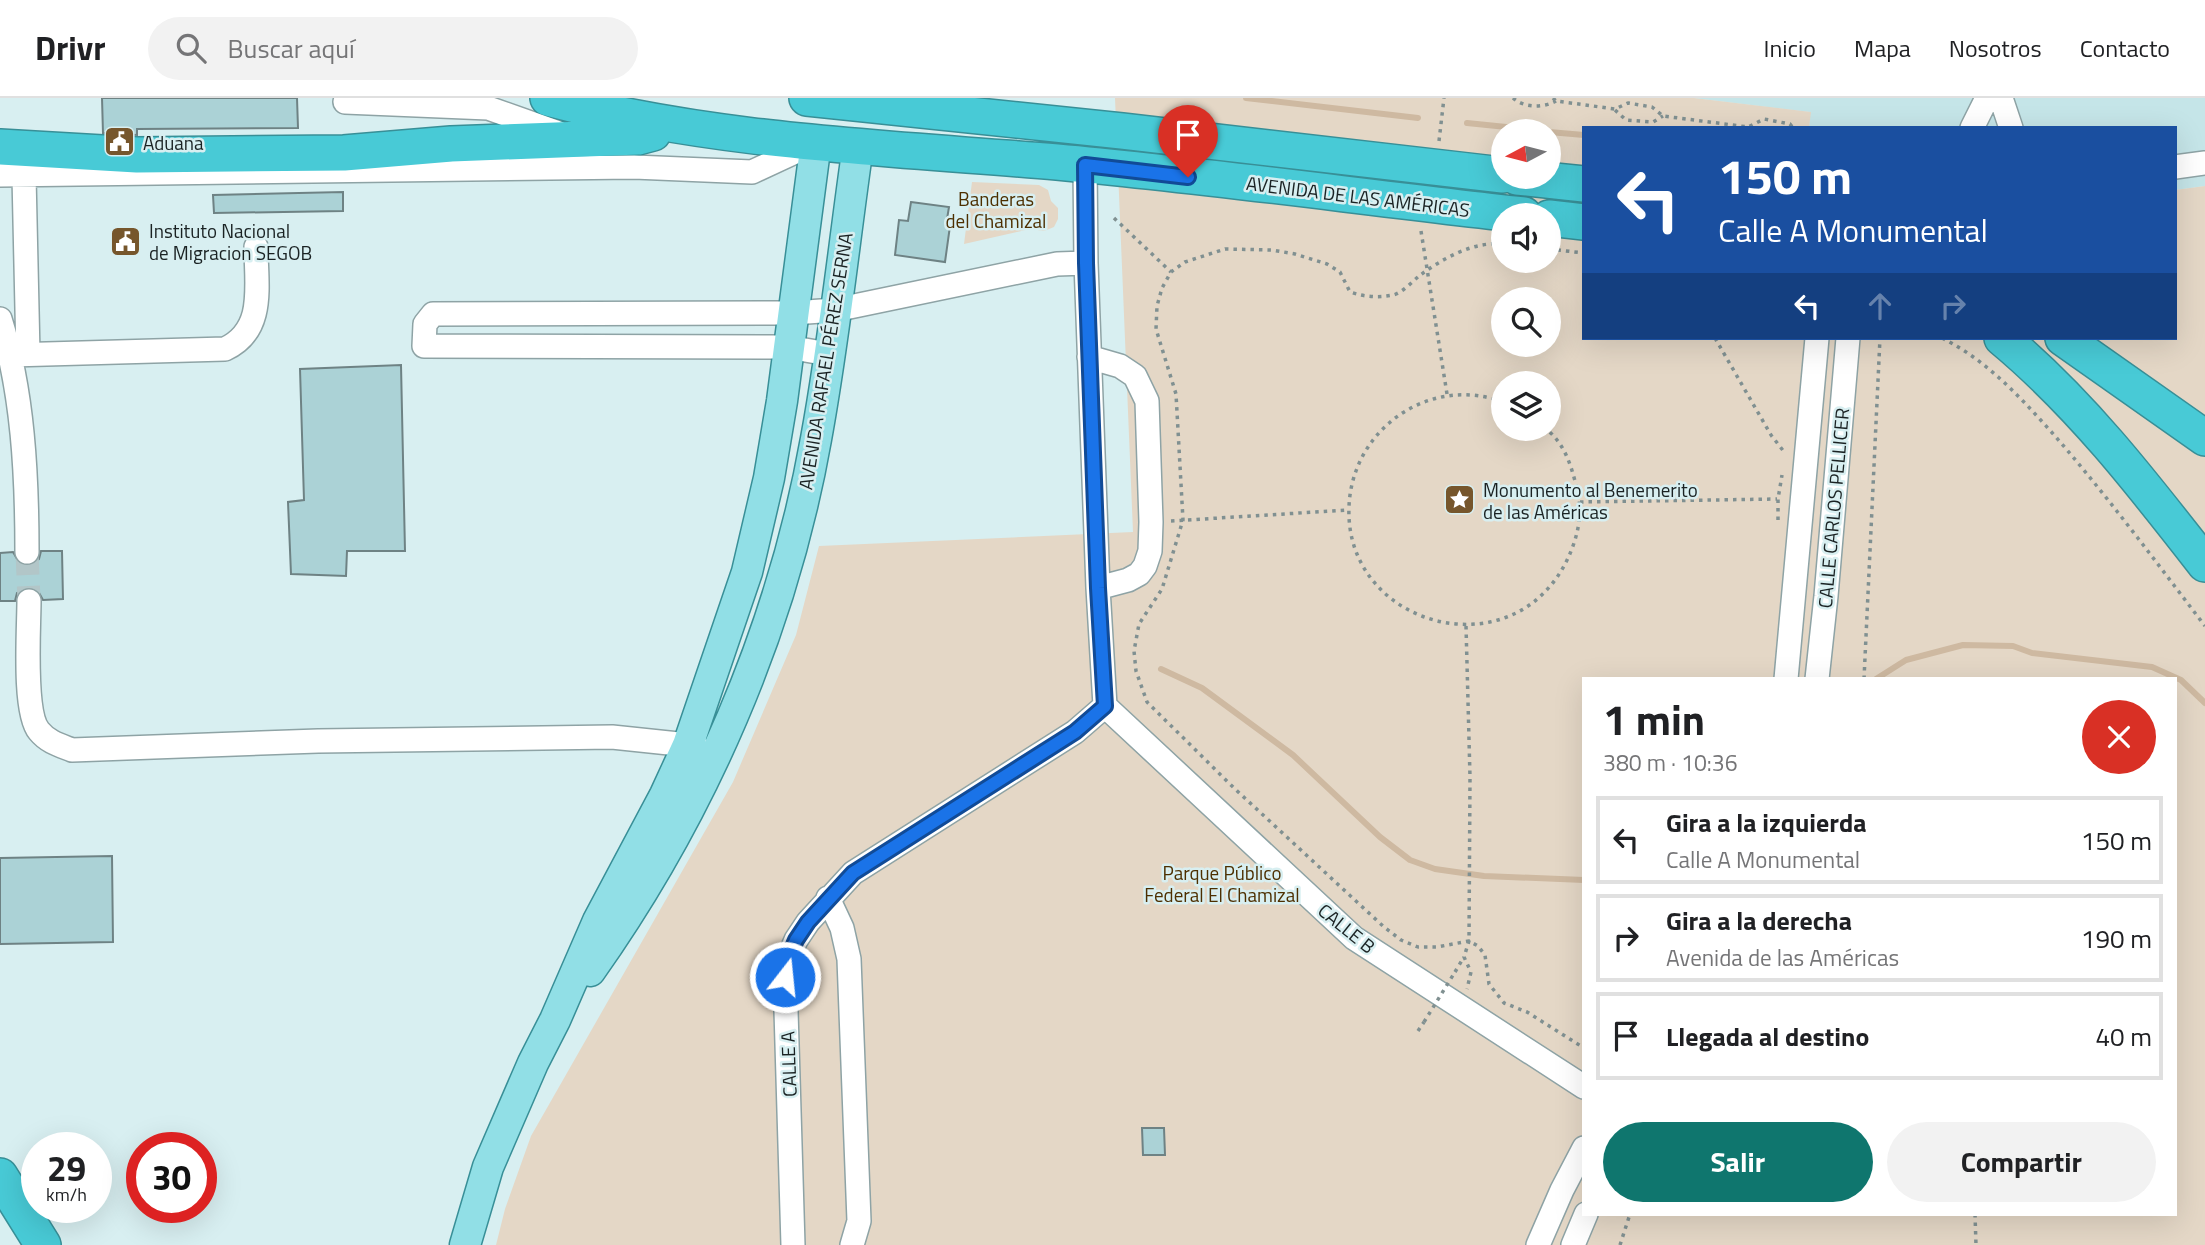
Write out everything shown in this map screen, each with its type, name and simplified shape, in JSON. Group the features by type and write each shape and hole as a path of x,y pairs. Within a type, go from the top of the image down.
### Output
{"highway":[{"path":"548,98 683,127"},
{"name":"AVENIDA DE LAS AMÉRICAS","path":"807,98 1491,174"},
{"path":"0,147 137,155 344,153 572,138 638,137 683,127"},
{"name":"AVENIDA DE LAS AMÉRICAS","path":"683,127 858,146 1085,165 1491,211"},
{"path":"1085,165 1092,151 1111,145 1242,158 1309,154"},
{"path":"1561,182 1582,184"},
{"path":"1561,219 1582,222"},
{"path":"2004,340 2038,368 2086,417 2205,564"},
{"path":"2066,340 2205,438"},
{"path":"0,1176 43,1245"}],"main road":[{"path":"936,98 1061,114 1087,127"},
{"name":"AVENIDA RAFAEL PÉREZ SERNA","path":"701,750 769,478 782,401 816,142"},
{"name":"AVENIDA RAFAEL PÉREZ SERNA","path":"465,1245 488,1167 598,921 665,795 737,708 769,625 803,502 816,439 858,146"}],"street":[{"path":"1973,126 1987,98"},
{"path":"2001,98 2010,126"},
{"path":"345,102 488,108 572,138"},
{"path":"0,175 634,167 752,172 816,142"},
{"path":"2177,167 2205,163"},
{"path":"1085,165 1089,357 1105,706"},
{"path":"24,176 20,354 27,491 27,552"},
{"path":"20,354 209,351 232,346 239,342 250,328 256,310 256,247"},
{"path":"828,354 788,347 424,346 425,324 433,314 793,313 835,310 1057,264 1086,263"},
{"path":"561,314 562,345"},
{"path":"0,319 20,354"},
{"name":"CALLE CARLOS PELLICER","path":"1786,677 1816,340"},
{"name":"CALLE CARLOS PELLICER","path":"1817,677 1848,340"},
{"path":"1089,357 1120,366 1135,376 1147,401 1150,551 1139,574 1128,580 1098,588"},
{"path":"29,601 29,706 37,729 52,743 72,750 318,741 612,737 701,750"},
{"name":"CALLE A","path":"793,1245 785,977 787,961 796,940 828,898 853,873 1075,732 1105,706"},
{"name":"CALLE B","path":"1105,706 1354,937 1582,1086"},
{"path":"828,898 842,928 849,959 859,1221 852,1245"},
{"path":"1538,1245 1582,1152"},
{"path":"1573,1245 1585,1216"}],"path":[{"path":"1439,142 1444,98"},
{"path":"1513,98 1519,104 1546,107 1555,100 1615,110 1626,120 1653,122 1663,116"},
{"path":"1615,110 1628,103 1652,107 1663,116 1727,125"},
{"path":"1751,126 1764,119 1792,126"},
{"path":"1423,204 1420,227 1447,394"},
{"path":"1114,218 1171,272"},
{"path":"1491,242 1475,245 1427,270 1396,295 1367,298 1350,292 1340,272 1327,264 1272,250 1225,248 1185,262 1171,272 1162,288 1157,306 1156,329 1176,394 1183,520 1162,589 1139,624 1134,651 1136,671 1147,702 1384,927 1401,940 1418,947 1437,947 1469,941 1478,946 1485,955 1489,984 1504,1003 1527,1012 1582,1047"},
{"path":"1561,250 1582,253"},
{"path":"1716,340 1771,435 1786,454"},
{"path":"1864,677 1880,340"},
{"path":"1946,340 1958,346 2012,388 2090,476 2205,626"},
{"path":"1491,397 1447,394 1416,404 1388,422 1366,447 1353,477 1348,510 1354,546 1371,579 1397,604 1430,621 1466,626 1503,620 1535,602 1561,574 1576,540 1580,502 1571,465 1554,441"},
{"path":"1580,502 1802,498"},
{"path":"1151,522 1348,510"},
{"path":"1418,1031 1464,957 1469,941 1470,776 1466,626"},
{"path":"1458,1005 1470,982 1471,972 1464,957"},
{"path":"1620,1245 1629,1216"},
{"path":"1975,1216 1976,1245"}],"shaded area":[{"path":"1694,98 2205,98 2205,186 2177,190 2177,126 1809,126 1810,112"}],"green space":[{"name":"Parque Público Federal El Chamizal","path":"1115,98 1694,98 1811,112 1809,126 1582,126 1582,340 2177,340 2177,190 2205,186 2205,1245 496,1245 505,1209 531,1136 733,782 796,635 819,546 1133,532"},
{"name":"Banderas del Chamizal","path":"972,182 1039,185 1048,190 1051,201 1058,208 1058,219 1054,227 1044,231 1030,229 964,244"}],"building":[{"name":"Aduana","path":"102,98 297,98 298,128 137,129 137,135 103,133"},
{"path":"343,192 343,211 214,213 213,195"},
{"path":"911,202 949,207 946,225 950,226 945,262 895,255 899,220 908,221"},
{"path":"401,365 405,551 347,551 346,576 291,574 288,502 304,500 300,369"},
{"path":"41,551 62,551 63,599 43,600 37,589 29,587 17,593 15,601 0,601 0,553 13,552 20,564 28,566 39,559"},
{"path":"112,856 113,942 0,944 0,858"},
{"path":"1142,1128 1164,1128 1165,1155 1143,1155"}],"waterway":[{"path":"1246,98 1418,118"},
{"path":"1467,123 1491,125"},
{"path":"1561,133 1582,135"},
{"path":"1879,677 1906,660 1963,645 2013,646 2032,653 2152,667 2174,677"},
{"path":"1161,669 1202,688 1293,755 1380,837 1410,860 1435,869 1484,876 1582,880"},
{"path":"2177,678 2205,703"}],"tunnel":[{"path":"27,552 29,601"}],"place":[{"name":"Aduana","path":"120,142"},
{"name":"Instituto Nacional de Migracion SEGOB","path":"126,241"},
{"name":"Monumento al Benemerito de las Américas","path":"1460,500"}],"route":[{"path":"785,977 787,961 796,940 828,898 853,873 1075,732 1105,706 1098,588 1085,165 1188,177"}]}
